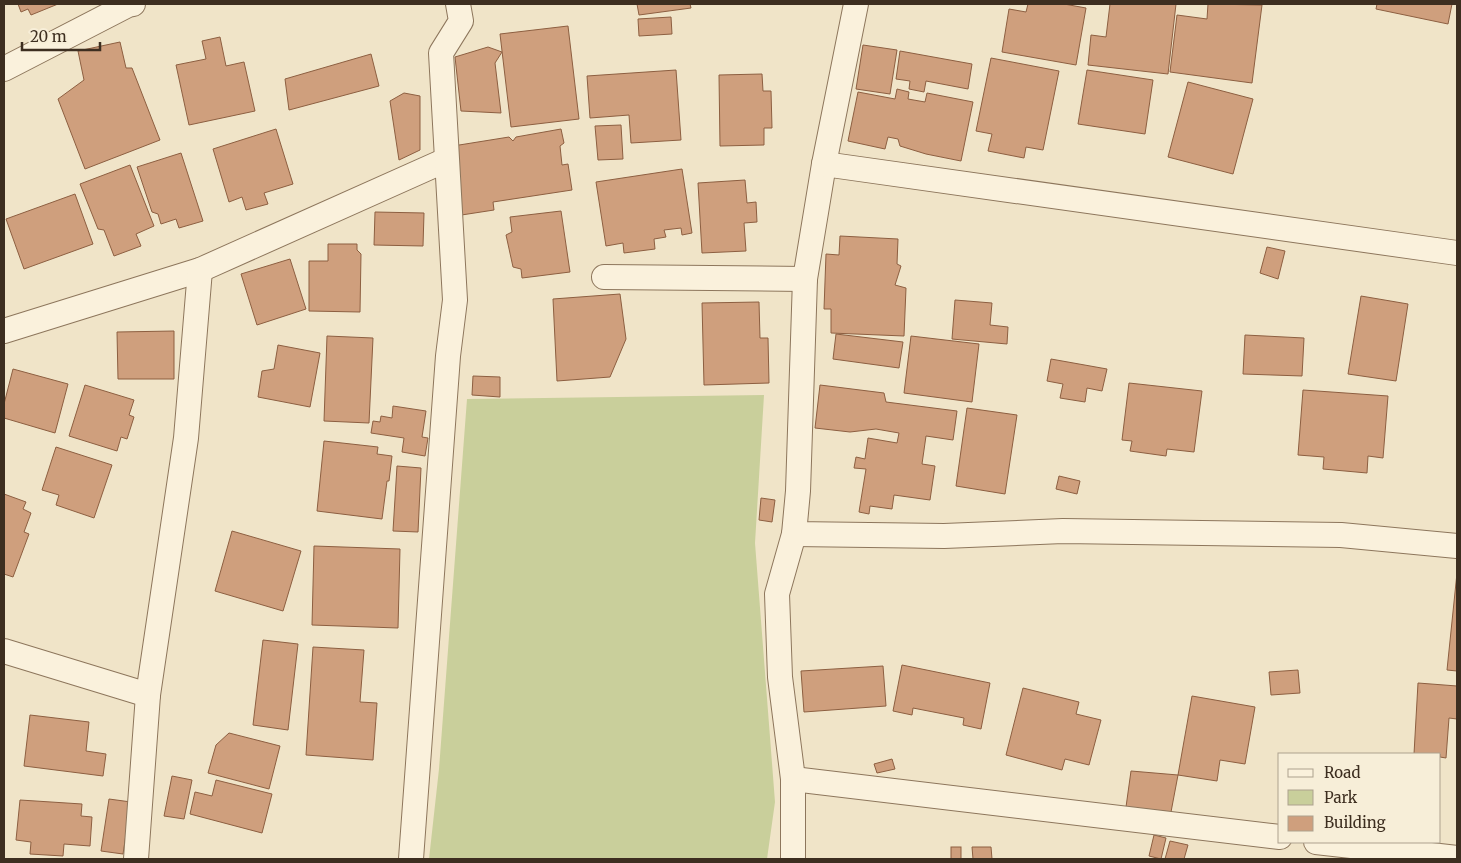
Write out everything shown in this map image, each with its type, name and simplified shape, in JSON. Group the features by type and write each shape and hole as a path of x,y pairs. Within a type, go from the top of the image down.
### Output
{"street":[{"path":"4,69 133,4"},
{"path":"411,859 448,356 455,300 441,53 461,21 458,4"},
{"path":"792,859 794,850 793,780 780,677 777,594 794,534 798,491 805,279 824,164 856,4"},
{"path":"4,331 200,270 446,160"},
{"path":"824,164 1457,253"},
{"path":"136,859 148,695 186,438 200,270"},
{"path":"604,277 805,279"},
{"path":"794,534 944,536 1063,531 1321,534 1457,546"},
{"path":"4,651 148,695"},
{"path":"793,780 1278,838"},
{"path":"1325,843 1457,858"}],"green space":[{"path":"764,395 755,543 775,802 767,859 429,859 439,769 467,399"}],"building":[{"path":"18,4 58,4 31,15 28,9 21,12"},
{"path":"637,4 690,4 691,8 639,15"},
{"path":"1028,4 1064,4 1086,8 1076,65 1002,52 1009,9 1026,12"},
{"path":"1110,4 1176,4 1168,74 1088,65 1091,35 1106,37"},
{"path":"1208,4 1262,5 1252,83 1170,72 1177,15 1207,19"},
{"path":"1377,4 1452,4 1448,24 1376,9"},
{"path":"671,17 672,34 639,36 638,19"},
{"path":"568,26 579,119 511,127 500,34"},
{"path":"220,37 226,66 244,62 255,111 189,125 176,65 206,59 202,41"},
{"path":"120,42 126,68 132,68 160,140 85,169 58,99 84,80 78,51"},
{"path":"863,45 897,50 890,94 856,89"},
{"path":"488,47 502,52 495,63 501,113 461,111 455,57"},
{"path":"900,51 972,64 968,89 926,81 924,92 909,89 910,81 896,79"},
{"path":"371,54 379,86 289,110 285,79"},
{"path":"991,58 1059,71 1043,150 1026,147 1024,158 988,151 992,134 976,131"},
{"path":"676,70 681,140 631,143 629,115 590,118 587,76"},
{"path":"1087,70 1153,80 1145,134 1078,124"},
{"path":"762,74 763,91 771,91 772,128 764,128 764,145 720,146 719,75"},
{"path":"1188,82 1253,99 1233,174 1168,157"},
{"path":"897,89 909,92 908,99 925,102 927,93 973,102 961,161 926,154 900,146 898,139 888,137 885,149 848,141 858,92 895,99"},
{"path":"404,93 420,96 420,150 399,160 390,101"},
{"path":"621,125 623,159 598,160 595,126"},
{"path":"276,129 293,184 264,193 268,204 246,210 242,197 229,202 213,149"},
{"path":"561,129 564,143 560,146 562,165 568,164 572,190 493,202 494,210 455,216 453,146 509,137 513,141 516,137"},
{"path":"181,153 203,221 179,228 176,219 161,224 158,214 152,212 137,167"},
{"path":"130,165 154,226 136,234 141,246 114,256 104,230 98,229 80,184"},
{"path":"682,169 692,233 682,235 681,228 664,230 666,237 654,239 655,249 624,253 623,243 606,246 596,182"},
{"path":"745,180 747,203 756,202 757,222 744,223 746,251 702,253 698,183"},
{"path":"75,194 93,244 24,269 6,219"},
{"path":"561,211 570,272 522,278 521,269 513,267 506,235 512,232 510,217"},
{"path":"375,212 424,213 423,246 374,245"},
{"path":"840,236 898,239 897,264 901,266 895,285 906,288 904,336 831,333 831,309 824,309 826,254 839,255"},
{"path":"328,244 357,244 357,250 361,254 360,312 309,311 309,261 328,261"},
{"path":"1267,247 1285,251 1278,279 1260,273"},
{"path":"290,259 306,309 257,325 241,274"},
{"path":"620,294 626,339 610,377 557,381 553,299"},
{"path":"1361,296 1408,304 1396,381 1348,374"},
{"path":"955,300 992,303 990,325 1008,327 1007,344 952,339"},
{"path":"759,302 760,338 768,338 769,383 704,385 702,303"},
{"path":"174,331 174,379 118,379 117,332"},
{"path":"836,334 903,342 899,368 833,359"},
{"path":"1245,335 1304,338 1302,376 1243,374"},
{"path":"327,336 373,338 369,423 324,421"},
{"path":"911,336 979,344 972,402 904,393"},
{"path":"278,345 320,353 310,407 258,397 262,371 274,369"},
{"path":"1051,359 1107,369 1102,391 1087,388 1085,402 1060,398 1063,384 1047,381"},
{"path":"13,369 68,384 55,433 4,418 4,404"},
{"path":"473,376 500,377 500,397 472,395"},
{"path":"1129,383 1202,391 1194,452 1167,449 1166,456 1130,451 1132,441 1122,440"},
{"path":"85,385 134,400 129,415 134,417 127,439 121,437 117,451 69,436"},
{"path":"820,385 884,393 886,402 957,411 953,440 926,436 922,464 935,466 930,500 894,495 892,509 870,506 869,514 859,512 866,469 854,468 856,457 865,459 868,438 897,443 899,433 876,429 850,432 815,428"},
{"path":"1303,390 1388,396 1383,458 1368,456 1367,473 1323,469 1324,457 1298,455"},
{"path":"393,406 426,411 422,437 428,438 425,456 402,452 404,438 371,433 373,421 380,422 381,416 392,418"},
{"path":"967,408 1017,415 1005,494 956,486"},
{"path":"324,441 378,447 377,454 392,456 382,519 317,511"},
{"path":"56,447 112,465 94,518 56,505 59,495 42,490"},
{"path":"397,466 421,468 418,532 393,531"},
{"path":"1059,476 1080,481 1077,494 1056,489"},
{"path":"4,494 26,502 23,509 31,513 24,532 29,534 13,577 4,574"},
{"path":"761,498 775,500 772,522 759,520"},
{"path":"232,531 301,551 283,611 215,591"},
{"path":"314,546 400,549 398,628 312,625"},
{"path":"1457,573 1457,671 1447,670"},
{"path":"263,640 298,644 288,730 253,725"},
{"path":"313,647 364,650 360,702 377,703 373,760 306,755"},
{"path":"902,665 990,683 981,729 963,725 964,718 913,708 912,715 893,711"},
{"path":"883,666 886,706 804,712 801,671"},
{"path":"1298,670 1300,693 1271,695 1269,672"},
{"path":"1418,683 1457,686 1457,719 1449,718 1446,758 1441,757 1441,753 1414,753"},
{"path":"1023,688 1079,702 1076,714 1101,720 1089,765 1065,759 1062,770 1006,755"},
{"path":"1192,696 1255,707 1245,764 1220,760 1217,781 1178,775"},
{"path":"30,715 89,722 86,751 106,754 103,776 24,766"},
{"path":"229,733 280,746 269,789 208,773 216,745"},
{"path":"892,759 895,769 877,773 874,764"},
{"path":"1131,771 1178,775 1171,812 1126,807"},
{"path":"172,776 192,780 184,819 164,816"},
{"path":"216,780 272,794 262,833 190,814 195,792 212,796"},
{"path":"109,799 131,802 123,854 101,851"},
{"path":"20,800 82,804 81,816 92,817 90,846 64,844 63,856 30,854 31,842 16,840"},
{"path":"1154,835 1166,838 1161,859 1149,856"},
{"path":"1170,841 1188,845 1184,859 1165,859"},
{"path":"951,847 961,847 961,859 951,859"},
{"path":"972,847 991,847 992,859 973,859"}]}
